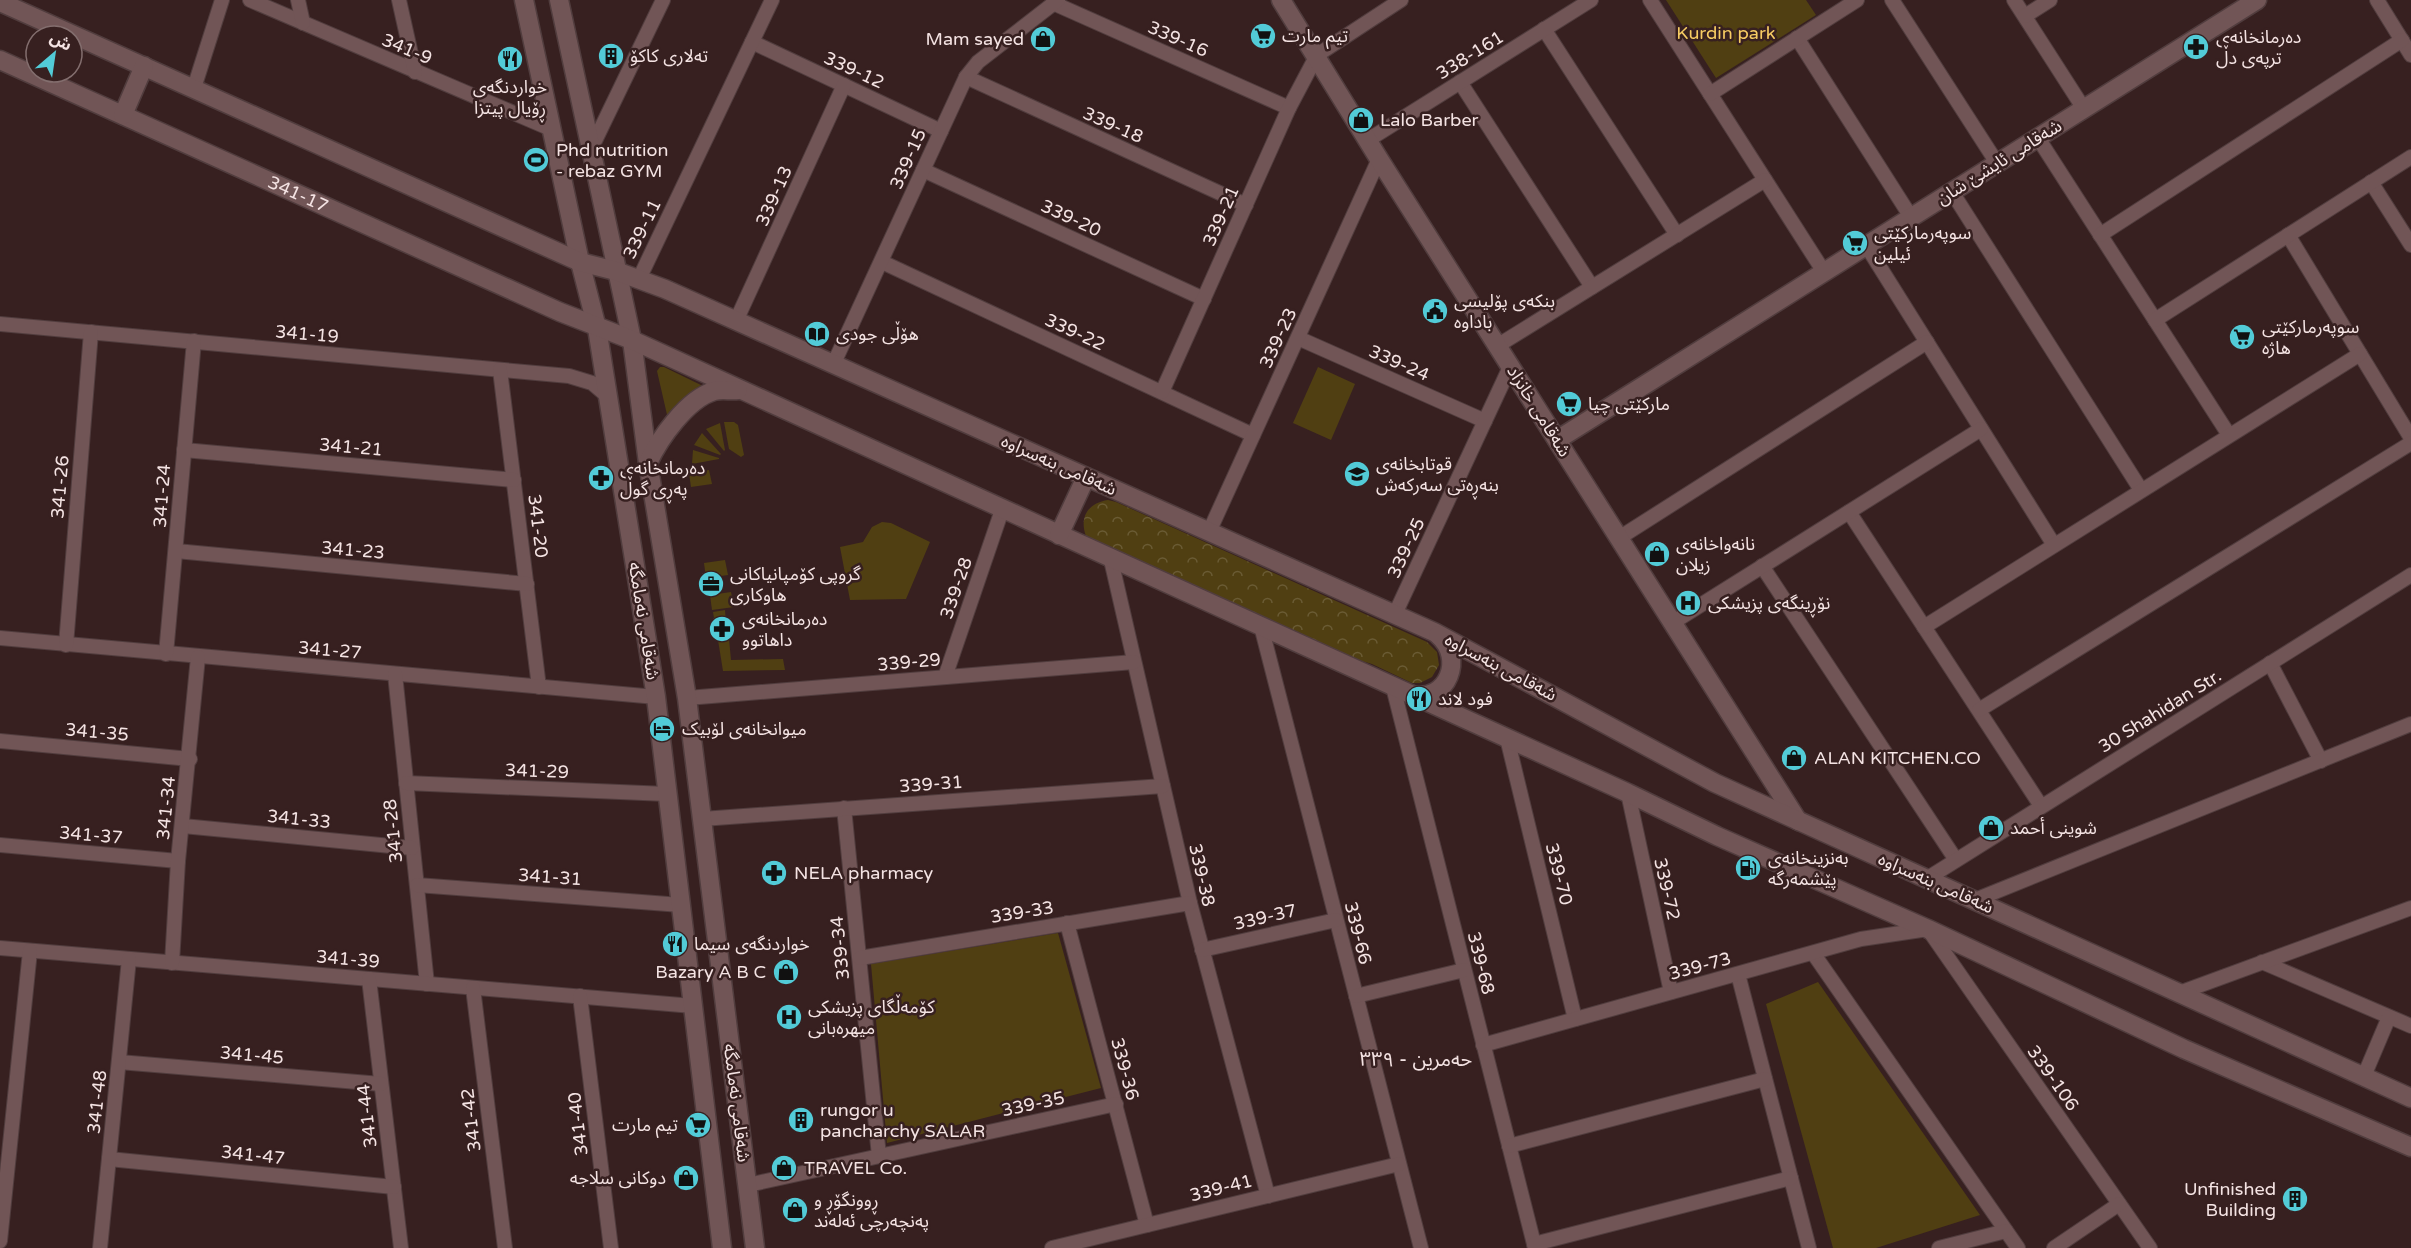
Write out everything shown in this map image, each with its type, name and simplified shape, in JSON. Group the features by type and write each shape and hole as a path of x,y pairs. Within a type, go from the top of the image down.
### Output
{"main road":[{"name":"شەقامی نەمامگە","path":"524,0 580,262 597,328 656,697 722,1244"},
{"name":"شەقامی نەمامگە","path":"559,0 632,340 648,463 687,698 754,1242"},
{"name":"شەقامی خانزاد","path":"1281,0 1798,821"},
{"name":"شەقامی ئایشێ شان","path":"1557,440 2257,0"},
{"path":"0,2 580,262"},
{"name":"341-17","path":"0,60 597,328"},
{"path":"123,115 144,66"},
{"name":"شەقامی بنەسراوە","path":"580,262 639,279 1433,631 1715,783 2411,1098"},
{"path":"597,328 632,340 1059,534 1111,560 1628,793 1726,840 1928,929 2173,1044 2411,1147"},
{"path":"648,463 658,442 695,402 715,391 742,390"},
{"path":"1059,534 1086,477"},
{"path":"1410,695 1422,696 1437,691 1444,685 1451,672 1452,657 1449,648 1433,631"},
{"path":"722,1244 754,1242"}],"street":[{"path":"194,88 222,0"},
{"name":"341-9","path":"250,0 551,129"},
{"path":"298,0 303,23"},
{"path":"399,0 415,72"},
{"path":"591,151 663,0"},
{"name":"339-11","path":"639,279 772,0"},
{"path":"1317,55 1401,0"},
{"name":"338-161","path":"1368,140 1591,0"},
{"path":"1650,0 1824,272"},
{"path":"1710,94 1857,0"},
{"path":"1892,0 1997,163"},
{"path":"2014,0 2084,109"},
{"path":"2025,16 2050,0"},
{"path":"2377,0 2411,55"},
{"name":"339-15","path":"833,365 966,77 986,56 1056,2"},
{"name":"339-16","path":"1056,2 1289,108"},
{"path":"1544,29 1677,235"},
{"path":"1797,38 1911,217"},
{"path":"2100,235 2402,40"},
{"name":"339-12","path":"752,42 940,131"},
{"name":"339-21","path":"1162,392 1289,108 1317,55"},
{"name":"339-18","path":"966,77 1246,205"},
{"path":"1460,82 1592,287"},
{"name":"339-13","path":"736,321 844,85"},
{"path":"2038,138 2229,435"},
{"path":"2155,320 2411,157"},
{"name":"339-23","path":"1209,532 1379,159"},
{"name":"339-20","path":"923,170 1204,299"},
{"path":"1497,346 1765,180"},
{"path":"2371,182 2411,244"},
{"path":"1952,192 2141,490"},
{"path":"1979,711 2411,441 2288,235"},
{"path":"1866,245 2054,545"},
{"name":"339-22","path":"882,262 1253,435"},
{"name":"341-19","path":"0,324 569,376 592,383 606,395"},
{"name":"341-26","path":"66,645 91,332"},
{"name":"339-24","path":"1298,338 1485,421"},
{"name":"341-24","path":"166,654 194,341"},
{"path":"1619,538 1927,342"},
{"path":"1924,627 2360,354"},
{"name":"339-25","path":"1395,614 1510,367"},
{"name":"341-20","path":"500,370 539,687"},
{"path":"1672,623 1981,429"},
{"name":"341-21","path":"184,450 514,480"},
{"name":"339-28","path":"945,677 1002,510"},
{"path":"1849,512 2041,806"},
{"name":"341-23","path":"176,551 527,584"},
{"name":"339-38","path":"1111,560 1190,903 1268,1196"},
{"path":"1762,566 1956,860"},
{"name":"30 Shahidan Str.","path":"1928,878 2411,575"},
{"name":"339-66","path":"1261,626 1421,1248"},
{"name":"341-27","path":"0,638 656,697"},
{"name":"341-34","path":"172,963 178,861 190,759 198,657"},
{"name":"339-29","path":"687,698 1134,662"},
{"path":"2270,663 2321,761"},
{"name":"341-28","path":"395,674 428,984"},
{"name":"339-68","path":"1393,687 1534,1246"},
{"path":"1975,900 2411,724"},
{"name":"339-70","path":"1507,738 1575,1019"},
{"name":"341-35","path":"0,741 190,759"},
{"name":"341-29","path":"406,783 667,794"},
{"name":"339-31","path":"702,819 1163,786"},
{"name":"339-72","path":"1628,793 1671,993"},
{"name":"339-34","path":"844,808 879,1156"},
{"name":"341-33","path":"183,826 412,848"},
{"name":"341-37","path":"0,845 178,861"},
{"name":"341-31","path":"417,885 681,905"},
{"name":"339-33","path":"860,958 1190,903"},
{"path":"2179,993 2411,908"},
{"name":"339-37","path":"1202,950 1336,920"},
{"name":"339-36","path":"1067,923 1147,1225"},
{"name":"339-73","path":"1483,1045 1861,939 1928,929"},
{"name":"339-106","path":"1928,929 2150,1248"},
{"name":"341-39","path":"0,948 693,1006"},
{"path":"0,1241 30,951"},
{"path":"1814,953 2018,1248"},
{"name":"341-48","path":"100,1248 129,959"},
{"path":"2262,962 2411,1026"},
{"path":"1356,996 1464,970"},
{"path":"1738,974 1809,1248"},
{"name":"341-44","path":"369,979 401,1248"},
{"name":"341-42","path":"473,988 505,1248"},
{"name":"341-40","path":"580,996 611,1248"},
{"path":"2364,1076 2390,1017"},
{"name":"341-45","path":"119,1062 381,1084"},
{"path":"1509,1146 1765,1079"},
{"name":"339-35","path":"748,1185 1116,1104"},
{"name":"341-47","path":"109,1159 394,1187"},
{"name":"339-41","path":"1054,1248 1399,1164"},
{"path":"1534,1246 1791,1178"},
{"path":"2054,1248 2119,1204"},
{"path":"1939,1248 2006,1231"}],"green space":[{"name":"Kurdin park","path":"1666,0 1806,0 1816,15 1716,78"},
{"path":"660,367 705,387 668,419 657,371"},
{"path":"1318,367 1355,384 1331,440 1293,423"},
{"path":"724,422 734,422 738,425 744,455 741,457 729,449"},
{"path":"720,423 725,450 724,451 706,429"},
{"path":"702,433 721,454 720,455 694,445"},
{"path":"693,450 719,458 719,459 692,464"},
{"path":"709,470 712,484 691,487 689,473"},
{"path":"1108,500 1427,642 1437,652 1439,665 1432,677 1420,683 1412,683 1372,664 1335,653 1086,536 1084,523 1087,512 1095,504"},
{"path":"882,522 891,523 930,542 906,599 850,600 840,547 863,542 872,527"},
{"path":"725,560 728,575 706,578 704,563"},
{"path":"731,592 734,607 712,610 710,595"},
{"path":"725,610 726,623 715,624 713,612"},
{"path":"729,639 731,660 783,659 785,670 723,671 718,640"},
{"path":"1058,933 1101,1088 887,1143 871,964"},
{"path":"1818,982 1980,1215 1876,1248 1833,1248 1766,1004"}],"place":[{"name":"تيم مارت","path":"1263,36"},
{"name":"Mam sayed","path":"1043,39"},
{"name":"دەرمانخانەی ترپەی دڵ","path":"2196,47"},
{"name":"تەلاری کاکۆ","path":"611,56"},
{"name":"خواردنگەی ڕۆیال پیتزا","path":"510,59"},
{"name":"Lalo Barber","path":"1361,120"},
{"name":"Phd nutrition - rebaz GYM","path":"536,160"},
{"name":"سوپەرمارکێتی ئیلین","path":"1855,243"},
{"name":"بنکەی پۆلیسی باداوە","path":"1435,311"},
{"name":"هۆڵی جودی","path":"817,334"},
{"name":"سوپەرمارکێتی هاژە","path":"2242,337"},
{"name":"مارکێتی چیا","path":"1569,404"},
{"name":"قوتابخانەی بنەڕەتی سەرکەش","path":"1357,474"},
{"name":"دەرمانخانەی پەڕی گوڵ","path":"601,478"},
{"name":"نانەواخانەی زیلان","path":"1657,554"},
{"name":"گروپی کۆمپانیاکانی هاوکاری","path":"711,584"},
{"name":"نۆڕینگەی پزیشکی","path":"1688,603"},
{"name":"دەرمانخانەی داهاتوو","path":"722,629"},
{"name":"فود لاند","path":"1419,699"},
{"name":"میوانخانەی لۆبیک","path":"662,729"},
{"name":"ALAN KITCHEN.CO","path":"1794,758"},
{"name":"شوینی أحمد","path":"1991,828"},
{"name":"به‌نزینخانه‌ی پێشمه‌رگه","path":"1748,868"},
{"name":"NELA pharmacy","path":"774,873"},
{"name":"خواردنگەی سیما","path":"675,944"},
{"name":"Bazary A B C","path":"786,972"},
{"name":"کۆمەڵگای پزیشکی میهرەبانی","path":"789,1017"},
{"name":"rungor u pancharchy SALAR","path":"801,1120"},
{"name":"تیم مارت","path":"698,1125"},
{"name":"TRAVEL Co.","path":"784,1168"},
{"name":"دوكانى سلاجه","path":"686,1178"},
{"name":"Unfinished Building","path":"2295,1199"},
{"name":"ڕوونگۆڕ و پەنچەرچی ئەلەند","path":"795,1210"}],"district":[{"name":"حەمرین - ٣٣٩","path":"1416,1059"}]}
